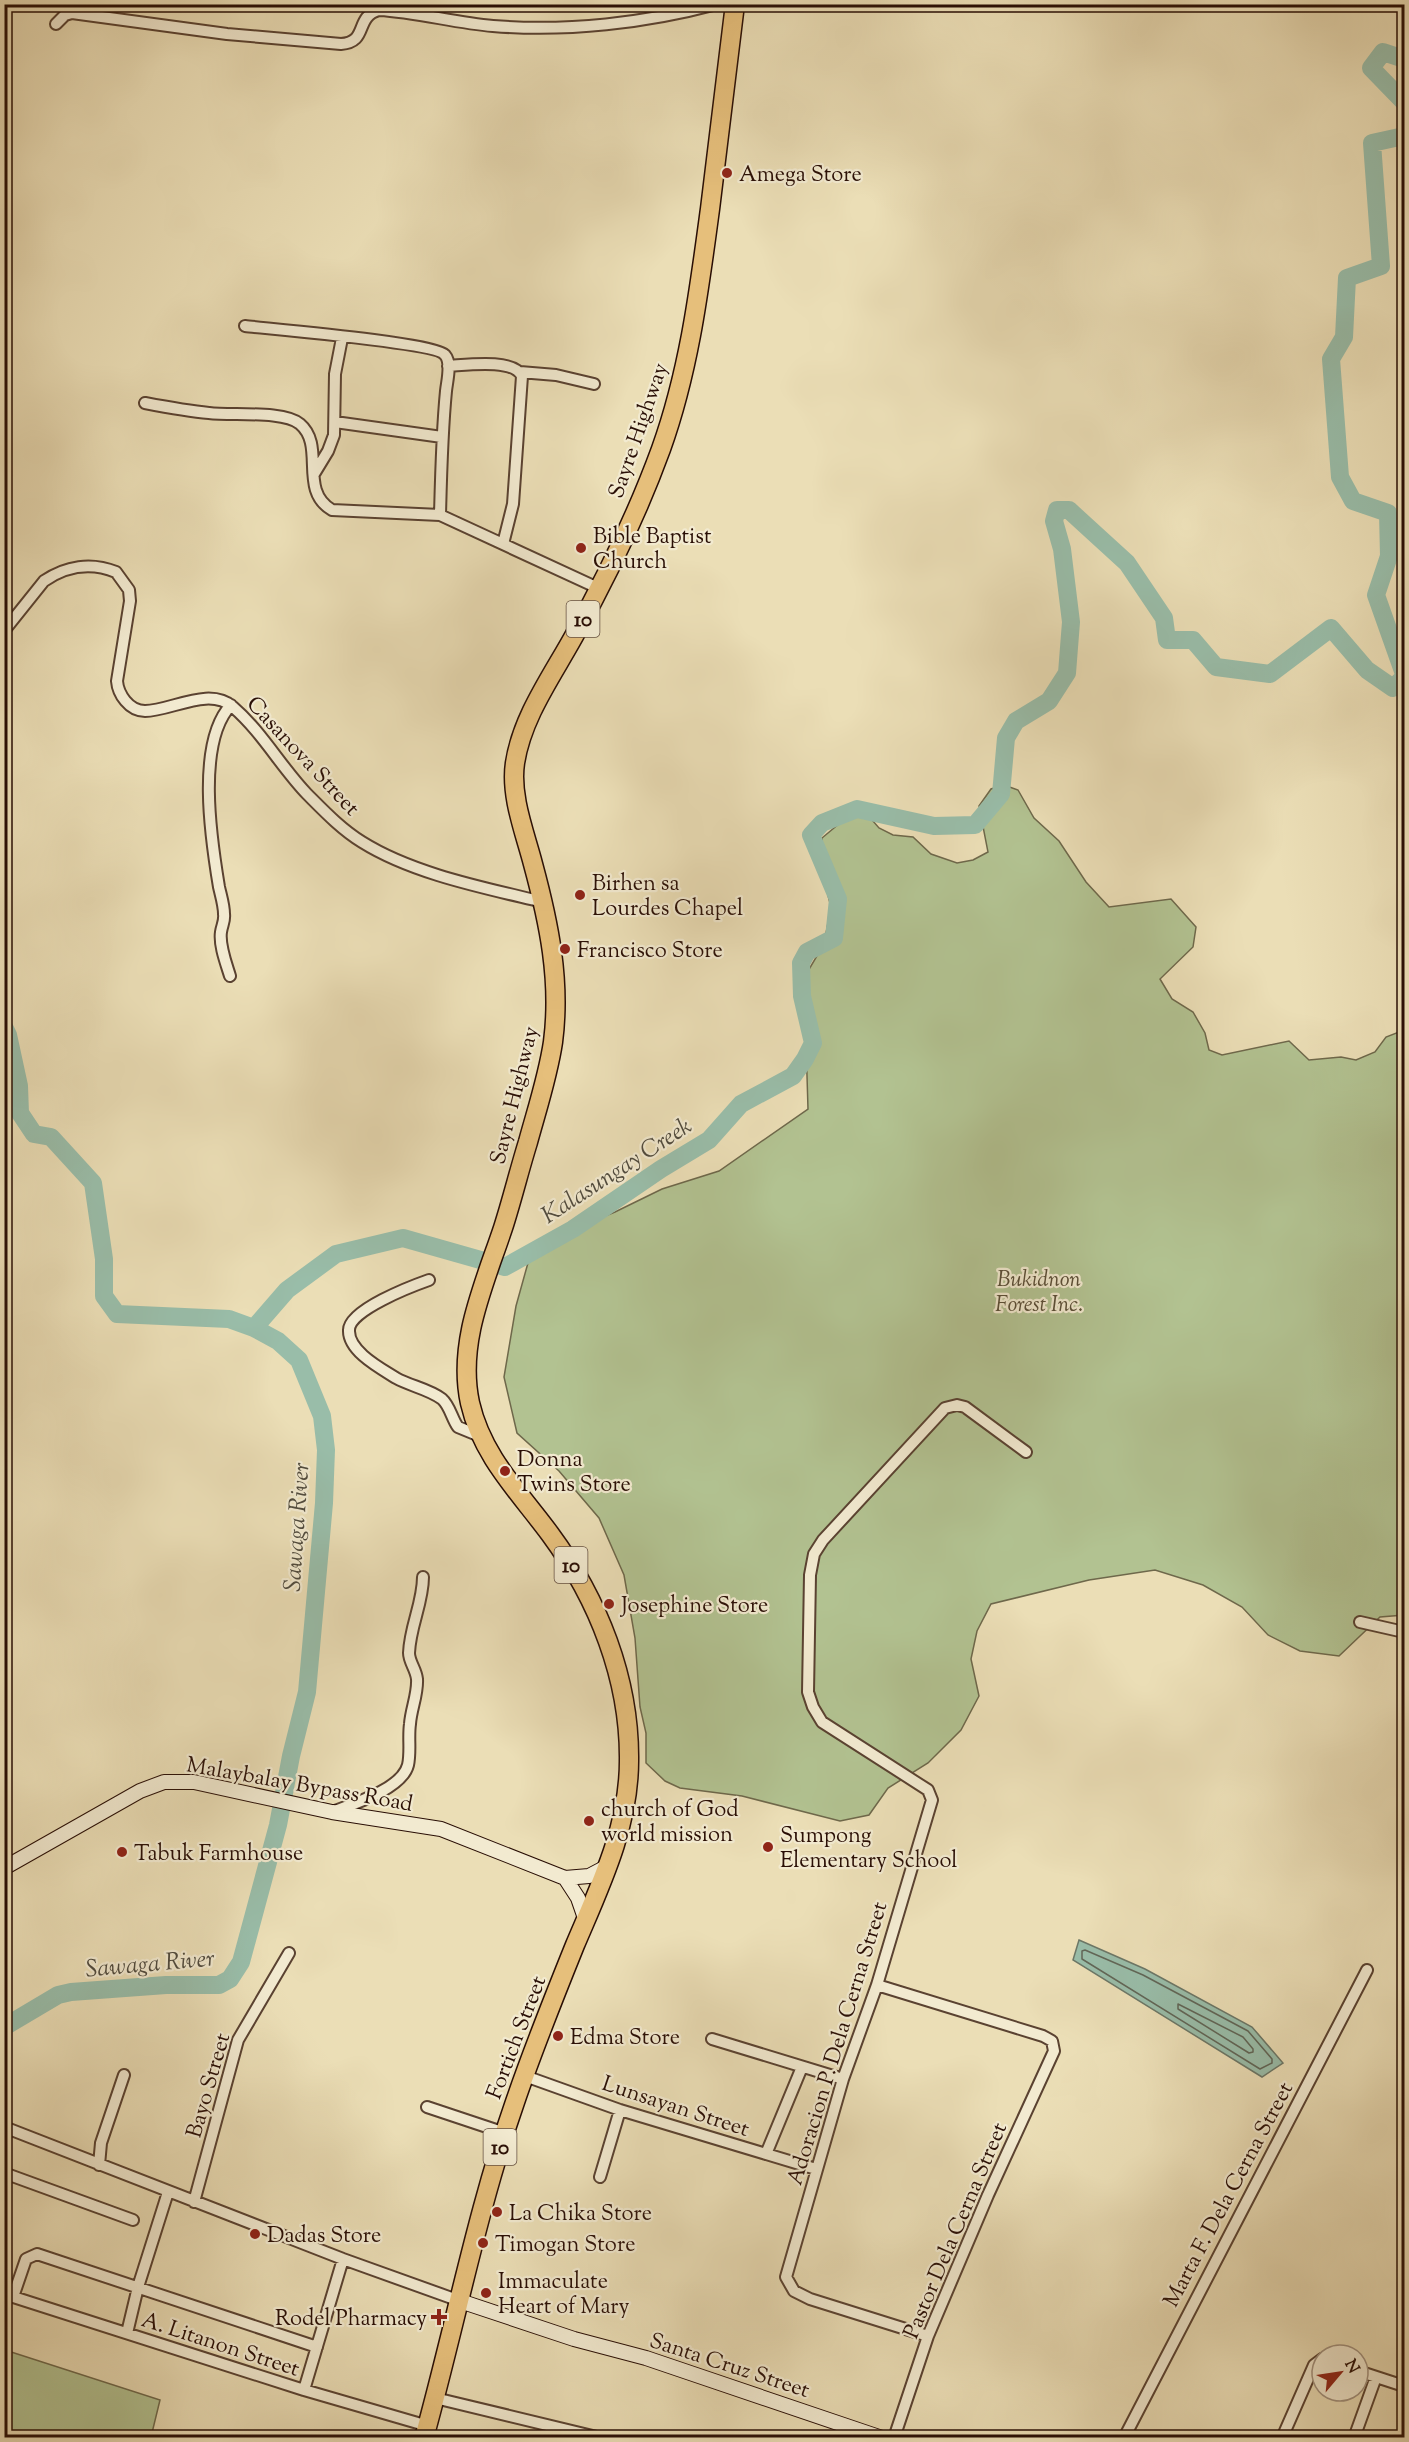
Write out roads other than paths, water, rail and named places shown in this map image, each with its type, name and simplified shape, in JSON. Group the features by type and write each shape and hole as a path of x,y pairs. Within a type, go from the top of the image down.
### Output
{"highway":[{"name":"Sayre Highway","path":"608,1866 621,1823 630,1767 626,1716 614,1660 606,1636 576,1573 500,1471 480,1436 471,1408 467,1385 467,1365 472,1326 483,1282 502,1230 547,1075 554,1031 556,974 543,902 517,800 514,780 515,761 526,724 598,588 651,474 683,377 701,280 735,4"},
{"name":"Fortich Street","path":"426,2432 481,2212 505,2133 525,2076 608,1866"}],"main road":[{"name":"Malaybalay Bypass Road","path":"4,1868 153,1785 176,1781 194,1782 250,1793 332,1812 441,1829 565,1878"},
{"path":"586,1921 578,1898 565,1878 589,1876 608,1866"},
{"name":"Santa Cruz Street","path":"460,2301 574,2339 657,2362 882,2438"}],"street":[{"path":"56,24 65,15 72,13 216,32 341,44 351,43 357,39 364,18 371,12 379,10 493,26 551,27 618,23 717,4"},
{"path":"245,326 437,350 445,354 448,366 442,437 440,515"},
{"path":"314,474 328,451 335,422 335,374 342,338"},
{"path":"448,366 486,364 512,367 520,372 556,375 594,384"},
{"path":"503,544 513,504 523,384 520,372"},
{"path":"145,403 231,416 268,415 298,422 306,430 311,445 316,497 332,510 440,515 598,588"},
{"path":"335,422 442,437"},
{"name":"Casanova Street","path":"4,631 44,581 52,575 73,567 91,566 116,572 129,590 130,601 117,681 118,692 133,708 144,712 191,701 211,699 231,705 305,791 344,829 363,842 387,854 444,875 543,902"},
{"path":"230,976 221,940 224,912 216,866 209,791 213,737 218,722 231,705"},
{"path":"429,1280 386,1298 353,1319 348,1330 350,1338 363,1355 395,1378 440,1398 446,1404 458,1427 480,1436"},
{"name":"Adoracion P. Dela Cerna Street","path":"928,2336 810,2299 794,2291 787,2283 786,2272 843,2079 877,1985 932,1800 931,1792 822,1722 813,1707 808,1692 810,1575 814,1554 823,1540 945,1408 957,1405 965,1407 1026,1452"},
{"path":"332,1812 386,1788 399,1780 405,1772 408,1764 411,1714 417,1681 409,1657 423,1576"},
{"path":"1360,1622 1404,1632"},
{"name":"Bayo Street","path":"194,2202 238,2040 289,1953"},
{"name":"Marta F. Dela Cerna Street","path":"1124,2438 1367,1970"},
{"name":"Pastor Dela Cerna Street","path":"877,1985 1043,2036 1052,2041 1054,2051 988,2194 928,2336 894,2438"},
{"path":"712,2039 843,2079"},
{"path":"766,2154 802,2067"},
{"path":"99,2165 100,2143 124,2075"},
{"name":"Lunsayan Street","path":"525,2076 620,2109 816,2169"},
{"path":"427,2107 505,2133"},
{"path":"600,2177 620,2109"},
{"path":"4,2127 343,2259 460,2301"},
{"path":"4,2173 133,2220"},
{"path":"127,2333 138,2287 168,2192"},
{"path":"9,2295 26,2259 33,2254 317,2347"},
{"path":"304,2390 343,2259"},
{"name":"A. Litanon Street","path":"9,2295 304,2390 426,2432"},
{"path":"1282,2438 1310,2374"},
{"path":"1370,2374 1404,2386"},
{"path":"1354,2438 1376,2376"},
{"path":"435,2398 601,2438"}],"water":[{"path":"1079,1940 1145,1969 1252,2027 1283,2063 1262,2077 1073,1960"}],"waterway":[{"name":"Kalasungay Creek","path":"1404,59 1383,52 1371,68 1404,102"},
{"name":"Kalasungay Creek","path":"1404,136 1372,143 1381,266 1347,278 1344,337 1331,359 1340,477 1353,501 1388,513 1389,556 1376,595 1404,674"},
{"name":"Kalasungay Creek","path":"254,1328 287,1290 336,1254 403,1238 505,1267 573,1229 661,1169 709,1140 741,1104 793,1076 813,1043 802,996 801,963 807,952 834,938 838,899 811,835 822,823 857,809 934,826 975,825 1001,794 1006,738 1016,721 1049,701 1067,673 1071,622 1062,549 1054,521 1057,510 1069,510 1127,563 1164,618 1167,640 1193,640 1216,667 1270,674 1331,628 1367,670 1393,688 1404,677"},
{"name":"Sawaga River","path":"4,1027 8,1035 19,1086 20,1113 34,1134 51,1137 93,1183 104,1259 104,1296 117,1314 229,1319 254,1328 278,1341 299,1360 322,1416 326,1450 324,1503 307,1692 291,1756 278,1825 241,1962 230,1979 219,1985 166,1985 58,1995 4,2027"}],"place":[{"name":"Amega Store","path":"727,173"},
{"name":"Bible Baptist Church","path":"581,548"},
{"name":"Birhen sa Lourdes Chapel","path":"580,895"},
{"name":"Francisco Store","path":"565,949"},
{"name":"Donna Twins Store","path":"505,1471"},
{"name":"Josephine Store","path":"609,1604"},
{"name":"church of God world mission","path":"589,1821"},
{"name":"Sumpong Elementary School","path":"768,1847"},
{"name":"Tabuk Farmhouse","path":"122,1852"},
{"name":"Edma Store","path":"558,2036"},
{"name":"La Chika Store","path":"497,2212"},
{"name":"Dadas Store","path":"255,2234"},
{"name":"Timogan Store","path":"483,2243"},
{"name":"Immaculate Heart of Mary","path":"486,2293"},
{"name":"Rodel Pharmacy","path":"439,2317"}],"park label":[{"name":"Bukidnon Forest Inc.","path":"1039,1290"}]}
